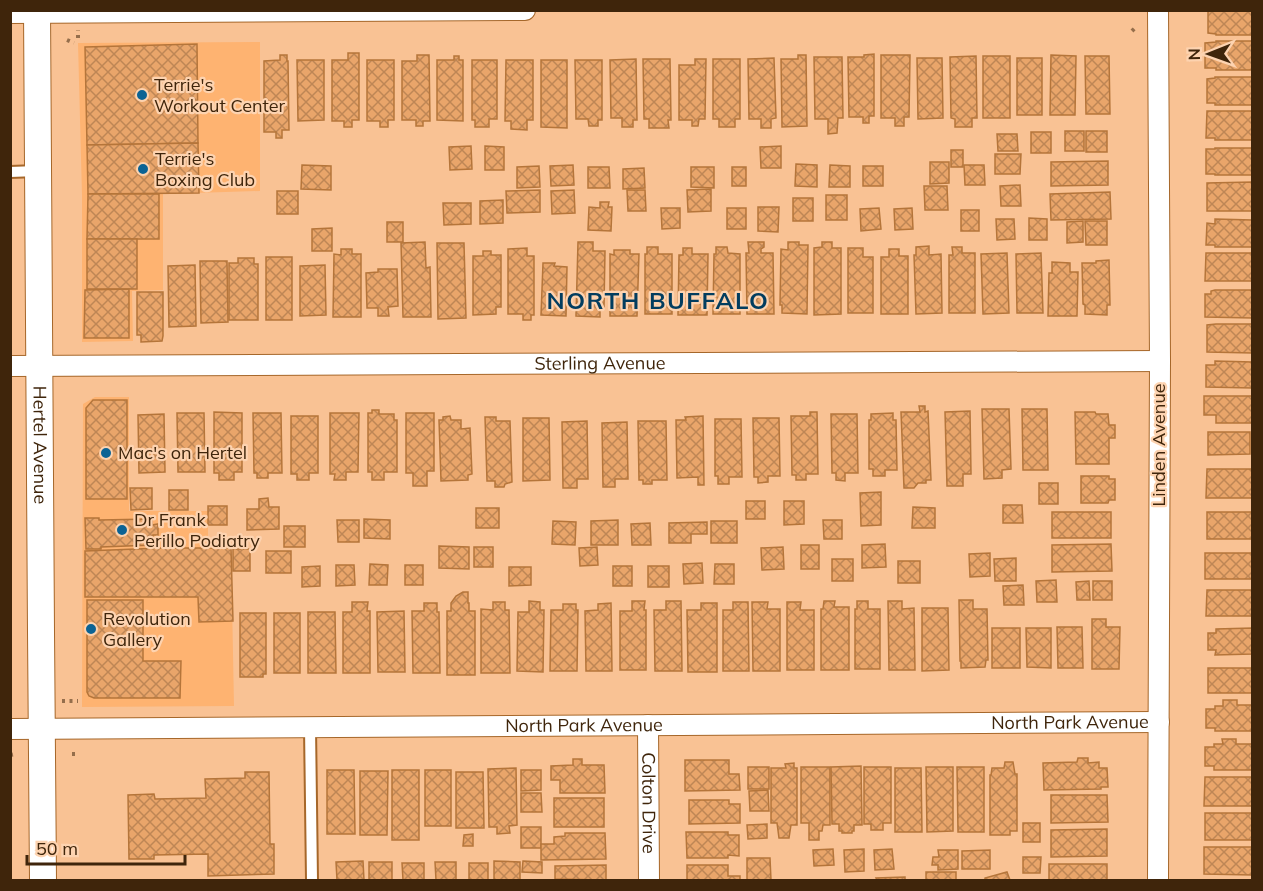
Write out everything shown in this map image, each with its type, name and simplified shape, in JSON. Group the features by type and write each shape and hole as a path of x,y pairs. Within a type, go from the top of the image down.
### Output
{"street":[{"path":"10,14 525,10"},
{"name":"Linden Avenue","path":"1158,10 1160,361 1158,880"},
{"name":"Hertel Avenue","path":"37,12 43,880"},
{"name":"Sterling Avenue","path":"10,366 1160,361"},
{"name":"North Park Avenue","path":"10,729 1159,722"},
{"name":"Colton Drive","path":"648,724 649,880"}],"lane":[{"path":"10,172 38,171"},
{"path":"310,727 312,880"}],"path":[{"path":"67,40 74,43"},
{"path":"71,701 78,702"}],"shaded area":[{"path":"260,42 260,191 163,194 163,290 132,291 133,341 82,342 82,195 78,43"},
{"path":"95,397 129,397 129,511 208,511 208,548 231,548 234,706 82,707 83,404"}],"building":[{"path":"1208,10 1252,10 1252,35 1208,33"},
{"path":"1252,41 1252,70 1205,68 1205,43"},
{"name":"Terrie's Workout Center","path":"197,44 198,143 87,145 85,47"},
{"path":"348,53 359,53 359,120 352,120 352,127 344,127 344,121 332,121 332,60 348,60"},
{"path":"874,54 874,116 869,116 869,123 863,123 863,117 849,117 848,57 864,57 864,55"},
{"path":"280,55 287,55 288,61 289,130 282,130 282,138 276,138 276,132 264,132 264,61 280,60"},
{"path":"417,55 429,55 430,121 423,121 423,126 416,126 416,120 402,120 402,61 417,61"},
{"path":"798,55 806,55 807,126 782,127 781,59 798,59"},
{"path":"881,55 910,55 909,117 904,117 904,126 895,126 895,118 881,118"},
{"path":"1051,55 1076,56 1075,115 1050,115"},
{"path":"454,56 459,56 459,60 463,60 463,121 437,120 437,60 454,60"},
{"path":"976,56 977,118 972,118 972,127 955,127 955,119 951,118 950,57"},
{"path":"983,56 1010,56 1010,118 983,118"},
{"path":"1085,56 1109,56 1110,114 1086,114"},
{"path":"814,57 842,57 843,118 838,118 837,133 828,134 828,119 815,119"},
{"path":"774,58 776,118 771,119 771,128 761,128 761,119 749,119 748,59"},
{"path":"917,58 942,58 943,118 918,119"},
{"path":"1017,58 1042,58 1042,115 1017,115"},
{"path":"636,59 637,120 633,120 633,127 622,127 622,118 611,118 610,60"},
{"path":"643,59 670,59 671,120 668,120 669,128 649,128 649,119 644,119"},
{"path":"695,59 706,59 705,119 699,119 698,126 692,126 692,120 679,120 679,65 695,65"},
{"path":"713,59 740,59 740,119 735,119 735,127 719,127 719,119 713,119"},
{"path":"297,60 324,60 324,120 298,121"},
{"path":"367,60 394,60 394,120 388,120 388,127 380,127 380,121 367,121"},
{"path":"472,60 497,60 497,119 489,119 489,127 475,127 475,120 472,120"},
{"path":"506,60 533,60 533,120 527,120 527,130 511,129 511,121 505,121"},
{"path":"541,60 567,60 567,128 541,127"},
{"path":"575,60 602,60 602,120 598,120 598,126 589,126 588,119 576,119"},
{"path":"1252,77 1252,105 1207,103 1207,79"},
{"path":"1207,111 1252,111 1252,140 1206,138"},
{"path":"1065,131 1084,131 1084,151 1065,151"},
{"path":"1086,131 1107,131 1107,152 1086,152"},
{"path":"1031,132 1051,132 1051,153 1031,153"},
{"path":"997,134 1017,134 1018,151 998,151"},
{"name":"Terrie's Boxing Club","path":"198,143 199,193 88,194 87,145"},
{"path":"471,146 472,169 450,170 449,147"},
{"path":"485,146 504,147 504,170 485,170"},
{"path":"781,146 781,168 761,168 760,147"},
{"path":"1252,148 1252,175 1206,174 1206,149"},
{"path":"951,150 963,150 963,167 951,167"},
{"path":"995,154 1021,154 1020,174 995,174"},
{"path":"1108,161 1108,185 1051,186 1051,162"},
{"path":"930,162 949,162 949,183 930,184"},
{"path":"796,164 817,165 817,187 795,186"},
{"path":"302,165 331,166 331,190 301,189"},
{"path":"573,165 574,185 551,186 550,166"},
{"path":"830,165 850,166 850,187 829,187"},
{"path":"964,165 984,165 985,185 965,185"},
{"path":"539,166 540,187 517,188 517,167"},
{"path":"863,166 883,166 883,186 863,186"},
{"path":"588,167 609,167 610,188 588,188"},
{"path":"691,167 714,167 714,188 691,187"},
{"path":"732,167 746,167 746,186 732,186"},
{"path":"644,168 645,188 623,189 623,169"},
{"path":"1252,182 1252,211 1207,211 1207,183"},
{"path":"1020,185 1021,206 1001,206 1000,186"},
{"path":"924,186 947,186 948,210 925,210"},
{"path":"711,189 711,211 688,212 687,190"},
{"path":"540,190 540,212 507,213 506,191"},
{"path":"574,190 575,213 552,214 551,191"},
{"path":"627,190 645,190 646,211 628,211"},
{"path":"277,191 298,191 298,214 277,214"},
{"path":"1110,192 1111,219 1051,220 1050,194"},
{"path":"88,194 159,194 159,239 87,239"},
{"path":"826,195 847,195 847,220 826,220"},
{"path":"793,198 813,198 813,221 793,221"},
{"path":"503,200 503,223 480,224 480,201"},
{"path":"600,202 609,202 608,207 612,207 611,231 588,230 589,207 600,208"},
{"path":"443,203 471,203 471,224 444,225"},
{"path":"758,207 779,207 778,232 758,231"},
{"path":"661,208 680,208 680,228 662,229"},
{"path":"727,208 746,208 746,229 727,229"},
{"path":"879,208 881,229 861,231 860,209"},
{"path":"912,208 913,229 895,230 894,209"},
{"path":"961,210 979,210 979,231 961,231"},
{"path":"1029,218 1047,219 1047,240 1029,240"},
{"path":"996,219 1014,219 1015,239 997,240"},
{"path":"1215,219 1252,220 1252,247 1206,245 1207,223 1215,224"},
{"path":"1083,221 1083,242 1067,243 1067,222"},
{"path":"1085,221 1107,221 1107,245 1086,245"},
{"path":"387,222 403,222 403,242 387,242"},
{"path":"332,228 332,251 312,251 312,229"},
{"path":"87,239 137,239 137,289 87,289"},
{"path":"425,242 426,268 430,267 431,317 403,317 401,243"},
{"path":"578,242 593,242 593,251 605,251 604,307 600,307 600,317 576,316"},
{"path":"748,242 764,242 761,253 773,253 774,314 747,314 746,253 749,253"},
{"path":"788,242 808,245 807,314 782,313 782,305 780,305 781,249 788,250"},
{"path":"822,242 832,242 832,248 841,248 841,314 814,315 814,248 822,247"},
{"path":"437,243 464,243 466,318 438,319"},
{"path":"929,246 929,255 941,254 942,313 916,314 914,255 916,255 916,247"},
{"path":"647,247 658,247 658,254 672,254 672,314 645,314"},
{"path":"716,247 727,247 728,253 740,254 740,314 713,314"},
{"path":"952,247 962,247 962,253 975,253 975,313 949,313 949,255 953,255"},
{"path":"527,248 527,256 534,256 534,315 531,315 531,320 523,320 523,314 508,314 508,249"},
{"path":"683,248 692,248 692,254 708,254 707,315 678,315 679,255 683,255"},
{"path":"848,248 863,248 863,257 873,257 873,313 848,313"},
{"path":"341,249 352,249 352,254 361,254 361,317 333,317 334,254 341,255"},
{"path":"889,249 899,249 899,256 908,256 908,314 881,314 881,257 889,257"},
{"path":"614,250 630,250 630,254 639,254 637,316 610,316 610,254 614,255"},
{"path":"483,251 491,251 491,255 501,255 501,307 496,307 496,314 473,315 473,256 483,256"},
{"path":"1007,253 1009,313 983,314 981,254"},
{"path":"1041,253 1043,313 1017,313 1016,254"},
{"path":"1206,253 1252,253 1252,281 1205,281"},
{"path":"266,257 292,257 292,320 266,320"},
{"path":"238,258 254,258 254,264 258,264 258,320 229,320 229,263 238,263"},
{"path":"1109,260 1110,305 1107,305 1107,315 1085,314 1082,263"},
{"path":"200,261 227,261 228,322 201,323"},
{"path":"1052,262 1070,263 1070,272 1078,272 1077,316 1048,316 1049,273 1052,273"},
{"path":"543,263 555,263 554,266 567,267 566,316 541,315"},
{"path":"195,265 196,326 169,327 168,266"},
{"path":"325,265 326,315 300,316 300,266"},
{"path":"378,269 397,269 398,306 388,307 389,316 378,316 378,308 367,308 366,273 378,272"},
{"path":"129,289 129,338 84,338 85,290"},
{"path":"1252,290 1252,318 1205,317 1205,294 1211,294 1211,291"},
{"path":"137,292 163,292 162,341 141,342 141,335 137,335"},
{"path":"1252,324 1252,353 1207,352 1207,325"},
{"path":"1215,361 1252,362 1252,388 1206,387 1206,365 1215,365"},
{"path":"1204,396 1252,396 1252,423 1216,423 1216,415 1204,415"},
{"name":"Mac's on Hertel","path":"93,400 127,400 127,499 86,499 86,408"},
{"path":"919,406 925,406 925,412 928,411 931,480 918,483 914,488 904,488 901,412 920,412"},
{"path":"982,409 1009,409 1011,469 1002,470 1002,478 984,479"},
{"path":"1022,409 1047,409 1048,470 1023,470"},
{"path":"372,410 379,410 379,414 394,414 394,420 397,420 397,472 384,472 384,480 372,480 372,472 368,472 368,413 372,413"},
{"path":"970,411 971,474 963,474 963,486 947,486 945,412"},
{"path":"214,412 242,413 242,472 234,472 234,480 219,480 219,473 214,473"},
{"path":"810,412 817,412 818,474 806,474 806,480 796,480 796,475 792,475 791,416 810,416"},
{"path":"1075,412 1108,414 1109,425 1115,425 1115,438 1109,438 1109,464 1076,464"},
{"path":"177,413 204,413 205,472 178,472"},
{"path":"253,413 281,413 282,473 268,473 268,478 257,478 257,473 254,473"},
{"path":"330,413 359,413 358,472 346,472 346,480 334,480 335,474 330,474"},
{"path":"406,413 434,413 434,471 427,471 427,486 413,486 413,473 406,473"},
{"path":"893,413 893,420 896,420 897,470 885,470 885,476 873,476 873,469 869,469 869,420 871,420 871,414"},
{"path":"164,414 165,472 139,473 138,415"},
{"path":"831,414 857,414 858,473 845,473 845,481 836,480 836,473 832,473"},
{"path":"291,416 318,416 318,473 309,473 309,480 297,480 297,474 291,474"},
{"path":"450,416 451,420 461,420 461,429 470,428 472,474 468,475 468,480 441,481 439,420"},
{"path":"703,416 704,485 698,485 698,477 677,478 676,420"},
{"path":"485,417 496,417 496,421 510,421 512,482 505,484 504,487 495,487 495,481 487,481"},
{"path":"523,418 549,418 550,480 523,481"},
{"path":"753,418 779,418 780,476 768,476 768,482 758,483 758,477 754,477"},
{"path":"715,419 741,419 742,477 729,477 729,484 718,484 718,476 715,476"},
{"path":"587,421 588,479 577,479 577,488 563,488 562,422"},
{"path":"638,421 666,421 667,480 652,480 652,484 643,484 643,480 639,480"},
{"path":"627,422 628,479 615,479 615,487 603,487 602,423"},
{"path":"1208,432 1250,432 1250,454 1208,455"},
{"path":"1207,469 1252,469 1252,498 1206,498"},
{"path":"1081,476 1109,476 1109,479 1115,479 1115,500 1109,500 1108,503 1081,503"},
{"path":"1039,483 1058,483 1058,504 1039,504"},
{"path":"130,488 152,488 152,509 131,510"},
{"path":"169,490 188,490 188,510 169,510"},
{"path":"881,492 881,525 861,526 860,493"},
{"path":"268,498 269,507 279,507 279,529 247,530 247,509 259,509 259,499"},
{"path":"746,501 765,501 765,519 746,519"},
{"path":"784,501 804,501 804,524 784,525"},
{"path":"1003,505 1022,505 1023,523 1003,523"},
{"path":"208,506 227,506 227,525 208,525"},
{"path":"913,507 935,508 935,528 912,528"},
{"path":"476,508 499,508 499,528 476,528"},
{"path":"1052,512 1111,512 1111,538 1052,538"},
{"path":"1207,512 1252,512 1252,539 1207,539"},
{"name":"Dr Frank Perillo Podiatry","path":"85,518 152,519 152,525 158,524 158,535 153,535 153,545 86,549"},
{"path":"364,519 390,520 390,539 364,538"},
{"path":"337,520 359,520 359,542 338,542"},
{"path":"618,520 618,545 591,545 591,521"},
{"path":"823,520 842,520 842,539 824,539"},
{"path":"553,521 576,522 575,545 552,544"},
{"path":"711,521 737,521 737,543 711,543"},
{"path":"707,522 707,534 691,534 691,543 669,543 669,523"},
{"path":"650,523 651,545 632,545 631,524"},
{"path":"284,526 305,526 305,547 284,547"},
{"path":"885,544 886,567 862,568 862,545"},
{"path":"1111,544 1112,571 1052,572 1052,545"},
{"path":"801,545 819,545 819,569 801,569"},
{"path":"439,546 469,547 469,569 439,568"},
{"path":"474,547 493,547 493,567 474,567"},
{"path":"597,547 598,565 580,566 579,548"},
{"path":"783,547 784,569 762,570 761,548"},
{"path":"231,548 233,621 199,622 198,597 85,597 85,551"},
{"path":"233,549 250,549 250,571 233,571"},
{"path":"266,551 291,551 291,573 266,573"},
{"path":"990,553 990,576 970,577 969,554"},
{"path":"1205,553 1252,553 1252,579 1205,579"},
{"path":"1016,558 1016,581 995,581 994,559"},
{"path":"832,559 853,559 853,581 832,581"},
{"path":"898,561 920,561 920,583 898,583"},
{"path":"702,563 703,583 684,584 683,564"},
{"path":"370,564 388,565 387,585 369,585"},
{"path":"715,564 734,564 734,584 714,584"},
{"path":"336,565 354,565 355,585 336,586"},
{"path":"405,565 423,565 423,585 405,585"},
{"path":"320,566 320,586 302,587 302,567"},
{"path":"613,566 632,566 632,586 613,586"},
{"path":"648,566 669,566 669,587 648,587"},
{"path":"509,567 531,567 531,585 509,586"},
{"path":"1056,580 1057,602 1037,602 1036,581"},
{"path":"1089,581 1090,600 1077,600 1076,582"},
{"path":"1093,581 1112,581 1112,600 1093,600"},
{"path":"1023,585 1024,605 1004,605 1003,586"},
{"path":"1207,590 1252,590 1252,616 1206,616"},
{"path":"463,592 468,592 469,611 475,611 475,675 447,675 447,611 451,611 451,603"},
{"path":"87,600 143,600 143,661 181,661 180,698 94,698 89,696 87,692"},
{"path":"959,600 973,600 973,609 987,609 988,660 986,660 985,667 961,668"},
{"path":"529,601 540,602 540,610 544,610 543,672 517,671 518,612 529,612"},
{"path":"632,601 645,601 646,670 620,670 620,611 632,611"},
{"path":"666,601 681,601 682,671 655,671 654,610 666,610"},
{"path":"824,601 835,601 834,607 849,607 849,670 821,670 821,609 823,609"},
{"path":"857,601 868,601 868,609 880,609 880,669 855,669"},
{"path":"888,601 902,601 902,609 914,608 915,670 889,670"},
{"path":"352,602 368,602 370,673 343,673 343,612 352,612"},
{"path":"493,602 505,602 505,610 509,610 510,673 481,673 481,609 493,610"},
{"path":"733,602 748,602 749,671 723,671 723,610 733,610"},
{"path":"752,602 768,602 767,609 780,609 780,671 753,671"},
{"path":"787,602 801,602 800,610 814,610 814,670 787,670"},
{"path":"424,603 437,603 440,673 413,673 412,611 424,611"},
{"path":"611,603 612,671 586,671 585,611 598,610 598,604"},
{"path":"701,603 717,603 717,672 688,672 687,610 701,610"},
{"path":"563,604 576,604 576,610 578,610 577,671 550,671 551,610 563,610"},
{"path":"922,608 948,608 949,670 922,671"},
{"path":"404,611 405,672 378,672 377,612"},
{"path":"308,612 335,612 336,673 308,673"},
{"path":"240,613 266,613 266,674 263,674 263,677 240,677"},
{"path":"274,613 300,613 300,673 274,673"},
{"path":"1092,619 1106,619 1106,627 1120,627 1119,669 1092,669"},
{"path":"1057,627 1082,627 1083,668 1058,668"},
{"path":"992,628 1020,628 1020,668 992,668"},
{"path":"1026,628 1051,628 1051,668 1027,667"},
{"path":"1252,628 1252,654 1215,655 1216,650 1208,650 1208,633 1216,633 1216,629"},
{"path":"1208,668 1252,668 1252,693 1208,693"},
{"path":"1223,700 1237,700 1237,705 1252,705 1252,731 1215,731 1215,728 1206,728 1206,709 1223,706"},
{"path":"1222,739 1236,739 1236,744 1252,744 1252,770 1214,770 1214,766 1205,766 1205,747 1223,744"},
{"path":"1078,758 1088,758 1088,763 1099,762 1099,768 1107,768 1108,787 1044,790 1043,763 1077,762"},
{"path":"573,759 582,759 582,765 604,765 605,793 560,793 560,780 551,780 551,766 573,765"},
{"path":"685,760 729,760 729,774 739,774 740,790 685,791"},
{"path":"1005,762 1013,762 1015,774 1017,774 1017,831 1010,831 1010,835 990,835 990,775 992,768 1004,768"},
{"path":"794,763 794,768 797,768 797,825 791,825 789,838 779,838 777,823 771,823 771,768 786,768 785,764"},
{"path":"861,766 862,825 854,825 852,833 842,833 839,831 839,824 832,824 831,767"},
{"path":"748,767 769,767 769,789 748,789"},
{"path":"801,767 830,767 830,825 823,825 822,831 819,831 819,840 809,840 809,823 801,823"},
{"path":"864,767 891,767 891,823 883,823 883,830 871,830 871,824 864,824"},
{"path":"926,767 953,767 953,831 927,832"},
{"path":"957,767 984,767 984,832 958,832"},
{"path":"516,768 517,825 509,826 510,833 497,834 497,827 489,827 488,769"},
{"path":"895,768 921,768 922,832 895,832"},
{"path":"327,770 354,770 355,834 327,834"},
{"path":"392,770 419,770 419,840 392,840"},
{"path":"425,770 451,770 451,826 425,826"},
{"path":"521,770 541,770 541,790 521,791"},
{"path":"360,771 388,771 387,835 360,835"},
{"path":"245,772 269,772 270,844 274,844 274,874 208,876 208,854 154,855 154,859 129,859 128,795 154,794 155,799 206,798 205,779 245,778"},
{"path":"456,772 483,772 484,828 456,828"},
{"path":"1205,777 1252,777 1252,806 1204,806"},
{"path":"768,790 769,811 750,811 749,791"},
{"path":"521,793 541,793 542,812 521,812"},
{"path":"1051,795 1107,795 1108,822 1051,823"},
{"path":"554,798 604,798 604,827 554,827"},
{"path":"689,800 729,800 729,804 740,804 740,823 689,824"},
{"path":"1205,813 1252,813 1252,840 1205,840"},
{"path":"1023,823 1040,823 1040,842 1023,842"},
{"path":"767,824 767,838 748,839 747,825"},
{"path":"521,827 541,827 541,848 521,848"},
{"path":"1107,829 1107,856 1051,857 1051,830"},
{"path":"686,832 728,832 728,835 739,835 739,856 687,858"},
{"path":"565,833 605,833 606,859 541,860 541,844 554,844 554,837 565,836"},
{"path":"473,834 473,846 463,846 464,835"},
{"path":"1204,847 1252,847 1252,875 1204,874"},
{"path":"833,849 834,865 814,866 813,850"},
{"path":"864,849 864,871 845,872 844,850"},
{"path":"892,849 894,869 875,870 874,850"},
{"path":"938,850 958,850 958,869 938,870 938,865 932,865 933,857 939,857"},
{"path":"990,850 990,869 962,869 962,851"},
{"path":"1023,857 1041,857 1040,873 1023,873"},
{"path":"747,858 770,858 771,880 747,880"},
{"path":"363,861 364,880 337,880 336,862"},
{"path":"494,861 520,862 520,880 494,880"},
{"path":"523,861 542,862 542,873 522,872"},
{"path":"369,862 392,862 392,880 369,880"},
{"path":"435,862 456,862 456,880 436,880"},
{"path":"402,863 424,863 424,880 403,880"},
{"path":"469,863 488,863 488,880 469,880"},
{"path":"1049,864 1107,864 1107,880 1049,880"},
{"path":"606,865 606,880 555,879 555,866"},
{"path":"687,865 728,865 728,876 740,876 740,880 687,880"},
{"path":"926,872 956,872 956,880 926,880"},
{"path":"1007,872 1010,880 985,880 985,878"},
{"path":"905,877 905,880 877,880 876,878"}],"place":[{"name":"Terrie's Workout Center","path":"142,95"},
{"name":"Terrie's Boxing Club","path":"143,169"},
{"name":"Mac's on Hertel","path":"106,453"},
{"name":"Dr Frank Perillo Podiatry","path":"122,530"},
{"name":"Revolution Gallery","path":"91,629"}],"district":[{"name":"NORTH BUFFALO","path":"658,301"}]}
